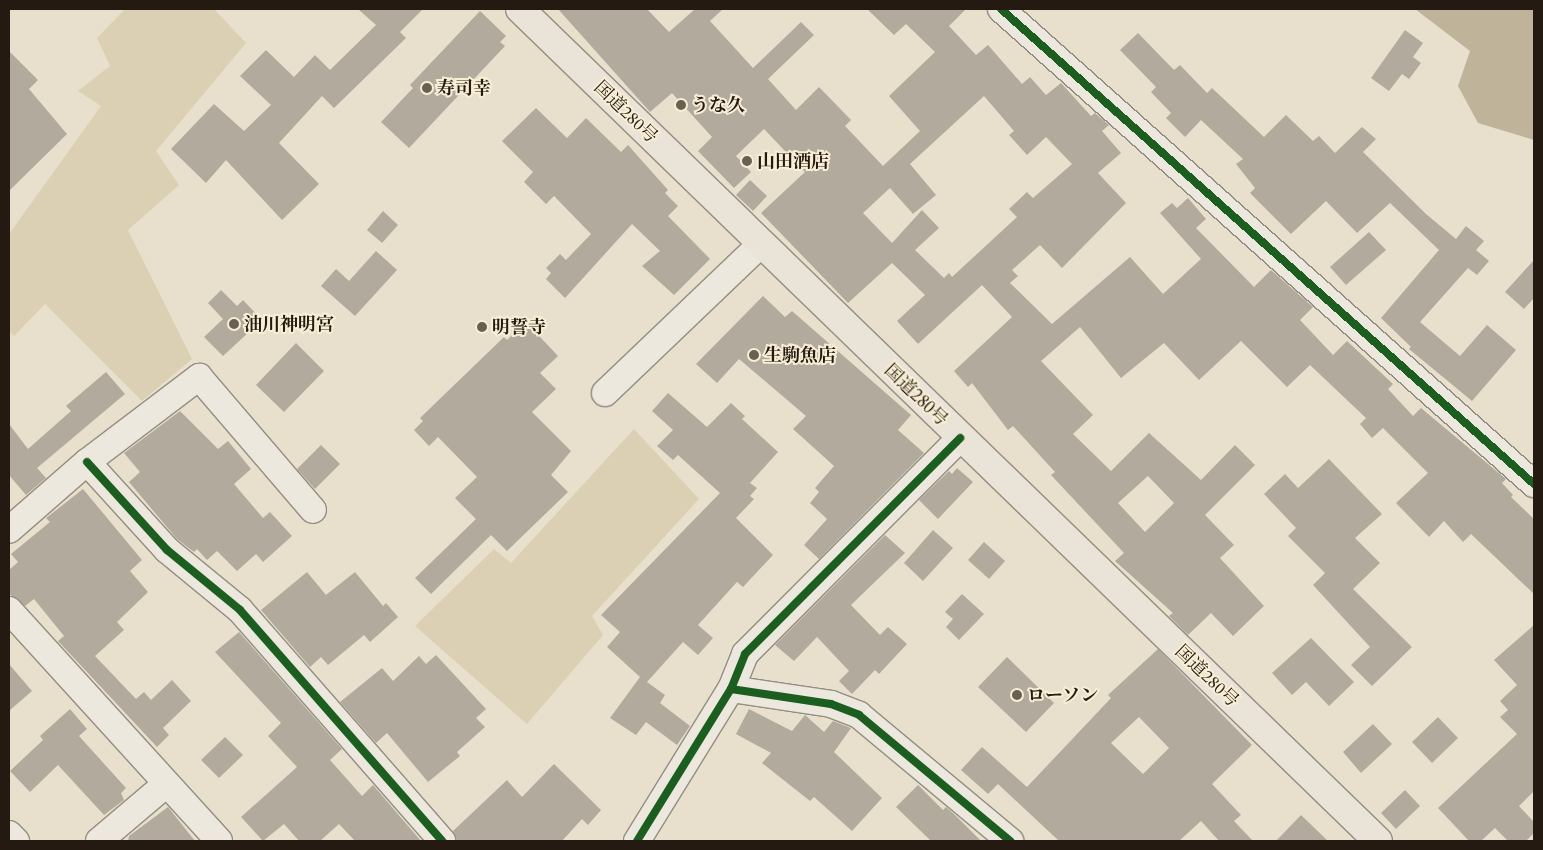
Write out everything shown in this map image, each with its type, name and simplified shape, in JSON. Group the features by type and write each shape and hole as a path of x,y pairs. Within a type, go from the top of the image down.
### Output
{"highway":[{"name":"国道280号","path":"520,9 960,438 1378,841"}],"street":[{"path":"1001,9 1534,484"},
{"path":"605,393 761,244"},
{"path":"9,530 88,462 199,377 313,510"},
{"path":"637,841 731,689 745,654 960,438"},
{"path":"88,462 167,550 240,610 442,841"},
{"path":"9,610 165,785 219,841"},
{"path":"731,689 831,704 859,715 1010,841"},
{"path":"99,841 165,785"},
{"path":"9,834 16,841"}],"shaded area":[{"path":"125,9 214,9 246,43 156,151 179,185 128,230 192,359 142,401 45,304 14,336 9,330 9,234 101,106 78,91 110,66 97,38"},
{"path":"1415,9 1534,9 1534,140 1478,123 1458,86 1470,51"},
{"path":"634,429 699,499 592,616 603,635 527,724 415,626 494,549 511,563"}],"building":[{"path":"358,9 423,9 400,32 406,38 334,108 322,96 279,143 319,184 282,220 226,160 206,183 171,149 214,104 244,131 271,105 240,76 266,50 294,77 315,55 330,70 376,25"},
{"path":"558,9 647,9 669,32 695,9 723,9 710,21 753,68 801,22 814,35 768,79 796,110 819,87 851,120 845,126 883,166 920,131 889,96 935,52 906,24 894,35 867,9 966,9 949,26 976,55 988,45 1022,84 1030,77 1046,95 1061,83 1091,116 1095,113 1109,125 1102,131 1121,153 1098,173 1126,203 1062,268 1040,245 1012,270 1018,276 1010,283 1052,324 1130,257 1163,294 1201,259 1160,213 1172,203 1177,208 1188,198 1206,219 1196,228 1254,287 1271,270 1313,307 1300,320 1333,355 1347,341 1393,384 1388,389 1413,416 1421,408 1506,479 1502,483 1513,495 1511,497 1534,519 1534,594 1471,534 1463,542 1444,521 1429,537 1396,503 1428,473 1383,428 1372,438 1360,424 1366,418 1310,365 1287,387 1241,341 1199,380 1164,343 1121,378 1080,327 1041,361 1093,415 1073,434 1111,471 1149,433 1201,480 1235,445 1255,465 1205,515 1234,545 1220,558 1264,606 1233,636 1211,613 1188,635 1169,616 1173,613 1115,561 1124,553 1051,475 1055,472 1013,426 1008,430 972,383 968,387 954,371 1012,317 982,285 918,344 897,321 925,295 892,263 848,303 761,213 805,172 764,129 736,156 751,172 734,188 698,151 712,137 672,93 650,112","holes":["984,96 1014,131 1009,135 1027,155 1046,137 1072,164 1033,198 1027,192 1009,209 1017,217 952,277 949,273 944,278 915,250 939,228 922,210 892,243 863,213 890,188 913,214 936,195 910,164","1148,476 1174,503 1145,532 1118,503"]},
{"path":"480,11 506,36 500,42 505,46 409,148 381,122 413,88 410,85"},
{"path":"1405,30 1423,43 1413,57 1421,63 1409,79 1402,74 1389,91 1371,78"},
{"path":"1138,33 1174,70 1180,65 1207,93 1212,88 1264,137 1286,115 1313,141 1319,136 1335,153 1362,127 1376,139 1363,152 1426,214 1456,239 1466,226 1484,241 1476,250 1489,261 1477,275 1468,268 1420,322 1460,356 1487,325 1516,350 1472,401 1409,349 1411,347 1381,318 1439,250 1390,203 1357,233 1326,201 1291,234 1250,193 1255,188 1236,164 1243,159 1201,120 1185,137 1166,118 1171,113 1151,92 1156,87 1120,50"},
{"path":"9,51 38,80 29,89 67,134 9,191"},
{"path":"536,108 567,138 586,118 621,152 628,145 668,190 665,193 678,206 668,216 710,259 674,295 642,266 660,251 632,224 565,298 546,279 551,273 546,268 560,254 566,260 591,234 554,196 546,204 524,182 533,172 502,141"},
{"path":"750,180 767,196 753,211 736,195"},
{"path":"383,211 398,225 382,243 367,230"},
{"path":"1369,232 1386,250 1346,285 1330,267"},
{"path":"376,251 397,270 355,316 321,286 336,269 349,281"},
{"path":"1534,260 1534,298 1524,309 1505,292"},
{"path":"221,290 237,306 243,300 262,320 223,356 204,337 223,319 208,303"},
{"path":"763,296 785,317 792,311 911,415 898,430 924,453 819,559 804,545 827,519 810,503 819,492 815,488 834,466 793,429 806,416 739,359 717,383 696,364"},
{"path":"526,322 558,356 540,373 556,389 532,412 571,451 551,475 568,492 507,551 491,535 431,594 415,578 476,519 455,498 477,477 438,437 429,446 414,430 423,421 420,418 504,337 507,340"},
{"path":"296,343 324,371 284,412 256,385"},
{"path":"106,372 125,394 37,468 46,478 26,495 9,475 9,424 28,449 71,411 66,406"},
{"path":"668,393 707,427 731,403 745,416 742,419 778,452 750,483 757,488 750,496 754,499 736,518 773,555 743,587 737,582 698,625 713,638 698,655 683,642 647,682 665,695 660,703 690,726 677,745 646,722 636,735 610,718 640,677 607,647 620,632 601,615 720,493 678,455 673,460 657,446 673,430 652,411"},
{"path":"180,411 218,449 228,441 251,469 234,484 263,518 270,512 292,536 263,562 256,554 237,571 217,551 207,560 197,549 194,552 177,539 129,482 140,472 124,453"},
{"path":"321,445 340,464 315,489 297,469"},
{"path":"1329,459 1382,514 1355,538 1380,563 1353,589 1412,647 1372,686 1351,665 1370,647 1313,585 1325,573 1288,536 1296,528 1264,494 1285,474 1298,488"},
{"path":"957,468 973,482 938,519 919,500 949,471 952,474"},
{"path":"83,489 142,560 130,571 148,592 117,622 124,630 95,656 136,699 144,692 151,700 172,680 191,701 163,728 169,735 157,747 58,641 64,636 34,599 25,606 9,594 9,570 18,562 11,554 50,522 46,518"},
{"path":"933,530 953,548 923,581 904,563"},
{"path":"885,535 905,553 851,605 880,635 888,627 907,644 879,674 875,670 852,694 839,681 849,671 817,637 794,661 775,645"},
{"path":"984,542 1005,561 989,579 968,560"},
{"path":"307,572 326,595 355,572 383,606 386,603 398,617 370,642 364,635 328,665 321,657 310,667 261,610"},
{"path":"962,594 984,614 959,640 946,627 953,619 945,612"},
{"path":"1534,625 1534,791 1519,806 1534,822 1534,833 1526,841 1508,841 1495,828 1481,841 1469,841 1438,808 1517,734 1500,717 1508,710 1500,701 1517,685 1494,660"},
{"path":"239,632 342,749 330,760 362,796 373,785 421,841 355,841 339,824 320,841 299,841 284,824 263,841 241,817 297,767 268,736 281,723 215,652"},
{"path":"1311,638 1354,682 1329,706 1306,682 1292,695 1272,673"},
{"path":"1158,649 1252,745 1212,784 1241,815 1234,821 1253,841 1219,841 1201,821 1179,841 1059,841 998,784 988,794 961,770 982,747 1027,787 1111,698 1108,695","holes":["1139,717 1169,748 1143,774 1111,743"]},
{"path":"436,655 486,709 476,718 485,727 457,752 460,756 428,782 387,733 376,743 340,702 382,668 393,681 419,656 426,664"},
{"name":"ローソン","path":"1007,657 1054,703 1026,732 978,687"},
{"path":"9,664 32,691 9,711"},
{"path":"70,709 87,729 79,736 126,788 121,793 124,800 104,815 58,765 30,792 10,771 43,740 40,736"},
{"path":"749,709 792,731 805,715 824,732 833,721 851,728 834,752 882,798 852,831 814,797 810,801 762,763 771,753 736,734"},
{"path":"1438,717 1458,738 1432,763 1412,742"},
{"path":"1373,724 1392,744 1361,773 1343,752"},
{"path":"225,737 243,755 219,778 201,760"},
{"path":"554,764 601,810 588,825 582,819 562,841 457,841 453,831 507,780 522,797"},
{"path":"918,785 943,810 946,807 955,815 981,841 931,841 896,807"},
{"path":"1405,790 1420,806 1396,829 1381,813"},
{"path":"168,807 195,841 128,841 129,836"},
{"path":"1301,815 1328,841 1276,841"}],"cycle path":[{"path":"1001,9 1534,484"},
{"path":"637,841 731,689 745,654 960,438"},
{"path":"87,462 167,550 240,610 442,841"},
{"path":"731,689 831,704 859,715 1010,841"}],"place":[{"name":"寿司幸","path":"427,88"},
{"name":"うな久","path":"681,105"},
{"name":"山田酒店","path":"747,161"},
{"name":"油川神明宮","path":"234,324"},
{"name":"明誓寺","path":"482,327"},
{"name":"生駒魚店","path":"754,355"},
{"name":"ローソン","path":"1017,695"}]}
